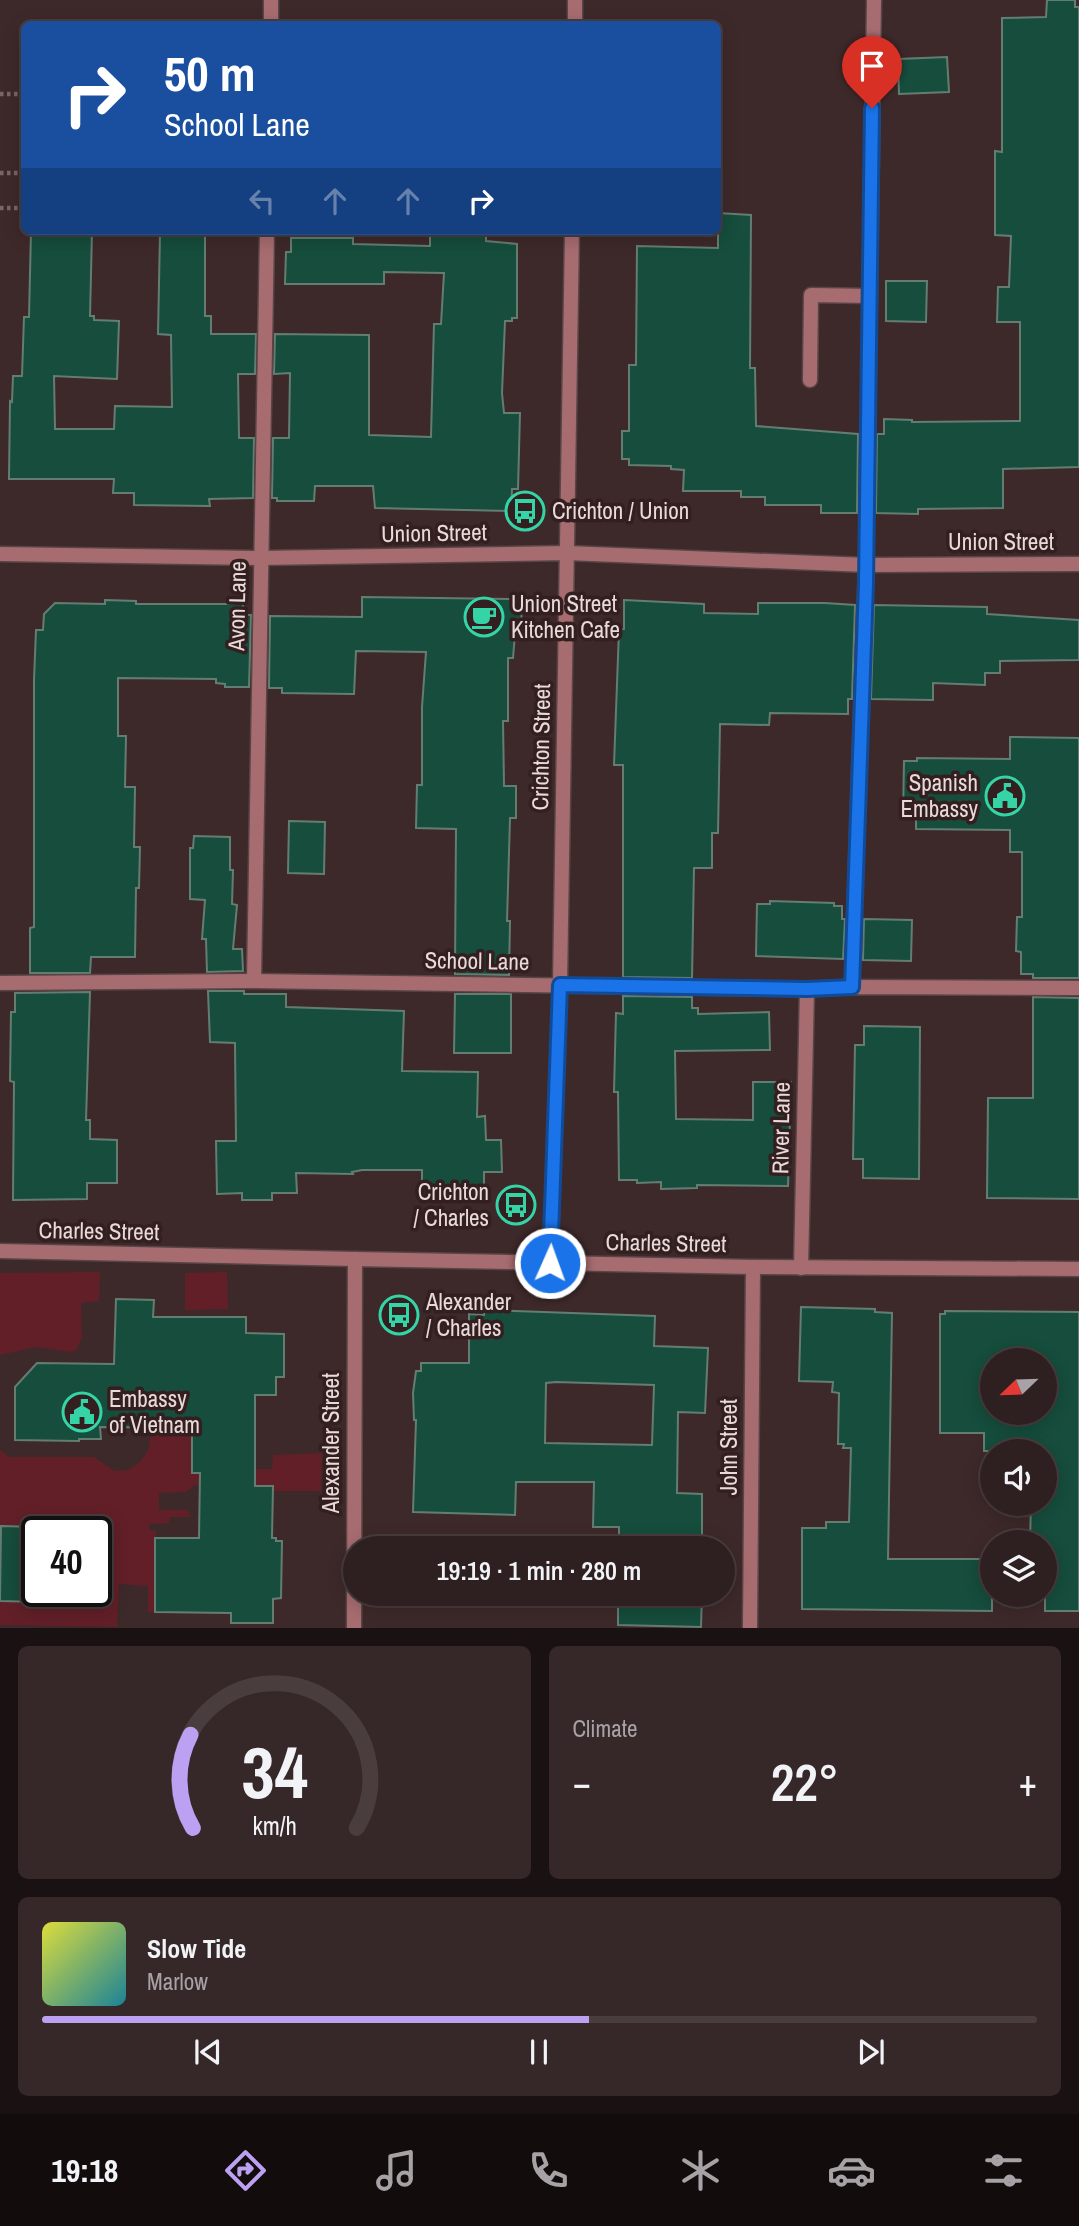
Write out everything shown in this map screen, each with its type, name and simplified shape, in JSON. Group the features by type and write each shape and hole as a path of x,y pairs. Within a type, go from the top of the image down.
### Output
{"street":[{"path":"271,0 271,21"},
{"path":"575,0 575,21"},
{"path":"852,987 866,565 874,0"},
{"name":"Avon Lane","path":"254,981 267,235"},
{"name":"Crichton Street","path":"550,1263 560,985 572,235"},
{"path":"810,380 811,295 870,296"},
{"name":"Union Street","path":"0,554 261,558 567,553 866,565 1079,564"},
{"name":"School Lane","path":"0,983 254,981 807,989 1079,988"},
{"name":"River Lane","path":"801,1268 807,989"},
{"name":"Charles Street","path":"0,1251 801,1268 1079,1269"},
{"name":"Alexander Street","path":"354,1628 355,1259"},
{"name":"John Street","path":"750,1628 753,1267"}],"path":[{"path":"0,94 21,94"},
{"path":"0,173 21,173"},
{"path":"0,208 21,208"}],"shaded area":[{"path":"100,1272 99,1301 81,1303 82,1337 76,1350 71,1352 37,1347 0,1355 0,1273"},
{"path":"227,1272 228,1309 185,1310 185,1273"},
{"path":"192,1412 192,1473 254,1473 255,1469 272,1469 273,1455 322,1453 321,1491 273,1491 273,1486 194,1485 186,1492 159,1493 159,1510 187,1510 191,1517 170,1517 169,1523 149,1524 149,1530 156,1531 155,1612 148,1612 148,1586 119,1584 117,1627 0,1625 0,1601 21,1602 21,1607 112,1607 112,1516 21,1516 21,1527 2,1526 0,1556 0,1450 13,1457 94,1457 114,1471 127,1470 138,1464 145,1455 152,1427"}],"building":[{"path":"1047,0 1075,0 1075,7 1079,7 1079,467 1003,469 1003,508 918,509 918,514 876,513 877,434 884,434 884,419 912,422 1020,421 1020,322 997,322 998,287 1009,287 1011,236 995,235 995,151 1002,152 1002,18 1046,17"},
{"path":"947,57 949,92 899,94 898,59"},
{"path":"721,213 751,215 750,368 755,368 756,426 858,434 857,513 821,513 821,505 765,505 765,497 741,497 741,491 683,491 684,470 671,469 671,466 629,465 629,459 622,459 622,431 629,431 629,365 636,365 637,246 718,248"},
{"path":"31,235 92,235 90,316 94,316 94,320 119,321 117,379 54,376 55,429 114,429 115,406 172,407 171,335 158,334 160,235 205,235 205,316 211,316 211,334 256,334 255,374 238,374 239,438 254,438 253,498 209,499 210,506 134,505 134,493 113,493 114,479 9,479 13,376 22,376 24,317 29,317"},
{"path":"430,235 486,235 486,241 517,244 517,318 505,321 502,393 504,413 520,413 518,489 512,489 511,511 375,508 373,486 315,486 314,501 277,501 277,498 272,498 273,438 289,438 290,373 274,374 275,334 369,335 369,435 431,437 434,324 441,324 444,273 384,272 384,284 285,284 286,252 291,252 291,238 353,238 353,244 430,246"},
{"path":"886,281 927,281 926,322 886,321"},
{"path":"362,597 515,599 516,605 521,604 522,634 515,634 513,658 508,658 508,721 503,721 504,786 516,786 516,818 510,818 507,921 510,921 509,975 455,974 456,829 416,828 417,785 422,785 422,707 426,652 356,651 354,694 282,693 282,688 269,688 270,616 362,617"},
{"path":"105,600 136,601 136,604 243,604 243,615 251,615 249,687 225,687 225,684 216,683 216,679 118,678 118,736 126,736 125,787 135,787 134,847 140,847 139,888 136,888 135,957 91,957 90,973 30,973 30,928 34,927 36,630 43,630 44,614 55,603 105,604"},
{"path":"624,600 704,604 704,613 758,614 758,603 855,605 852,699 848,699 848,714 770,713 769,725 720,724 718,833 712,833 712,868 694,868 692,978 623,977 623,765 614,765 619,630 624,629"},
{"path":"874,605 987,607 987,614 1079,620 1079,660 1000,661 1000,673 985,673 985,685 933,683 933,700 871,699"},
{"path":"1010,737 1079,738 1079,978 1033,978 1033,974 1021,974 1021,952 1016,951 1017,917 1022,917 1022,852 1010,852 1010,830 916,829 916,818 903,817 904,761 917,761 917,758 1010,759"},
{"path":"289,821 325,822 324,874 288,873"},
{"path":"194,836 230,837 232,904 237,905 233,949 242,949 243,971 207,972 206,939 202,939 205,900 190,899 190,848 193,848"},
{"path":"770,901 834,903 834,906 842,906 842,919 845,919 843,959 756,956 757,904 770,904"},
{"path":"864,919 912,920 911,961 863,960"},
{"path":"208,991 286,994 286,1007 404,1011 402,1071 478,1072 477,1117 485,1116 486,1140 501,1140 502,1172 484,1172 484,1195 431,1196 430,1186 422,1186 422,1170 362,1170 352,1172 353,1174 296,1173 297,1193 272,1193 272,1200 242,1200 242,1193 217,1194 216,1141 236,1141 235,1043 210,1042"},
{"path":"90,992 86,1120 90,1120 90,1139 117,1140 117,1183 87,1183 87,1199 13,1200 14,1082 10,1081 11,1012 15,1012 15,993"},
{"path":"455,994 511,994 511,1053 454,1053"},
{"path":"623,996 692,997 692,1008 698,1008 698,1014 769,1012 770,1050 675,1051 676,1119 753,1120 753,1082 791,1082 788,1186 697,1185 697,1188 661,1189 661,1182 637,1183 637,1180 619,1180 618,1092 614,1092 616,1013 623,1014"},
{"path":"1033,997 1079,998 1079,1199 987,1198 988,1098 1033,1098"},
{"path":"864,1026 920,1027 919,1179 863,1178 863,1159 853,1159 855,1045 864,1045"},
{"path":"116,1299 154,1300 153,1317 246,1317 246,1333 284,1334 284,1377 276,1377 276,1395 255,1395 255,1486 273,1486 272,1538 282,1541 281,1598 273,1599 273,1623 231,1623 231,1613 155,1612 155,1538 199,1538 200,1473 192,1473 192,1428 100,1427 101,1439 15,1440 15,1387 37,1363 114,1364"},
{"path":"801,1307 875,1309 875,1312 892,1313 888,1559 980,1559 980,1607 992,1607 992,1611 802,1609 802,1528 826,1528 826,1522 849,1522 851,1448 843,1448 844,1444 838,1444 839,1393 832,1392 833,1382 799,1381"},
{"path":"484,1310 655,1316 654,1346 708,1348 705,1413 678,1412 677,1493 702,1494 702,1536 619,1536 619,1527 593,1527 594,1482 516,1482 515,1515 413,1512 416,1420 413,1393 416,1371 421,1371 421,1363 469,1363 469,1314 484,1315","holes":["546,1383 654,1385 652,1445 545,1443"]},
{"path":"945,1311 1079,1312 1079,1611 1045,1611 1045,1607 1057,1607 1057,1530 1030,1530 1031,1516 1057,1516 1057,1439 984,1439 984,1433 940,1433 940,1314 945,1314"},
{"path":"1,1526 21,1527 21,1602 0,1601"},
{"path":"618,1606 702,1606 701,1627 618,1625"}],"place":[{"name":"Crichton / Union","path":"525,511"},
{"name":"Union Street Kitchen Cafe","path":"484,617"},
{"name":"Spanish Embassy","path":"1005,796"},
{"name":"Crichton / Charles","path":"516,1205"},
{"name":"Alexander / Charles","path":"399,1315"},
{"name":"Embassy of Vietnam","path":"82,1412"}],"route":[{"path":"550,1263 560,985 807,989 852,987 866,584 872,108"}]}
